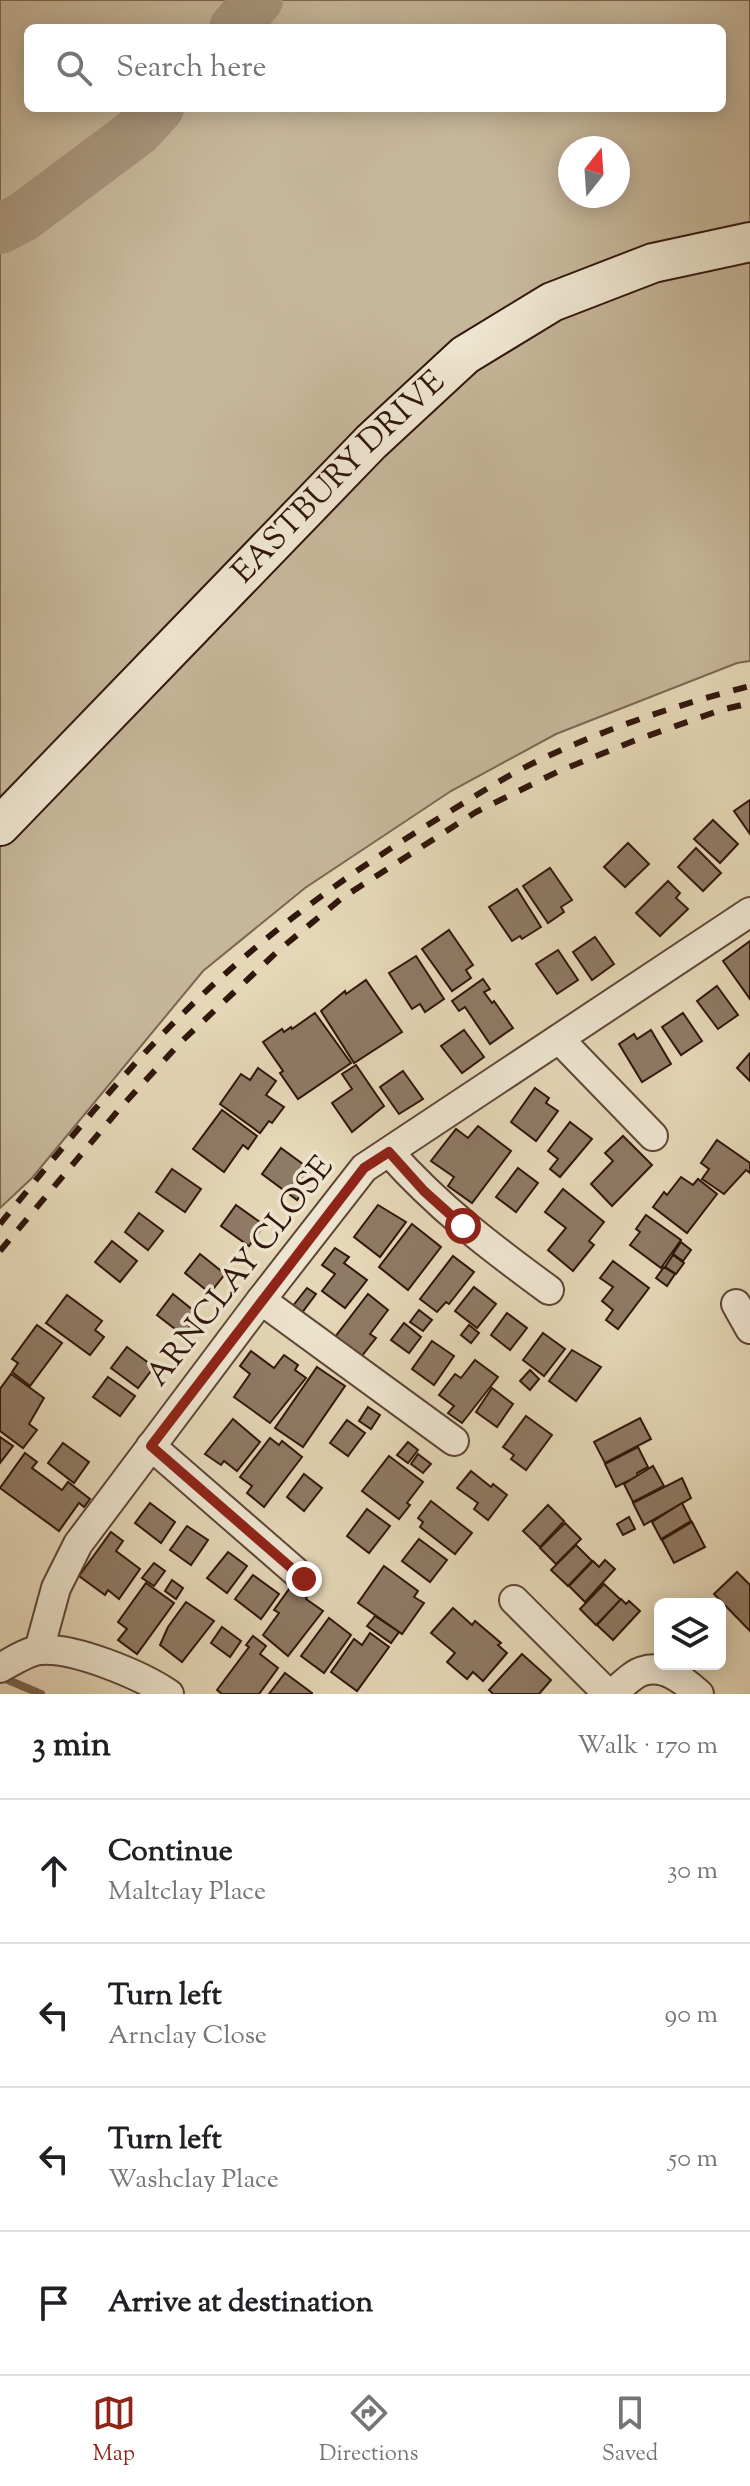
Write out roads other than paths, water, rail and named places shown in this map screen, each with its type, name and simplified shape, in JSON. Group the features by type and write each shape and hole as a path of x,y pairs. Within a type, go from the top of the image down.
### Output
{"street":[{"name":"EASTBURY DRIVE","path":"0,826 371,442 465,355 552,302 653,263 750,242"},
{"name":"ARNCLAY CLOSE","path":"39,1650 56,1588 78,1544 364,1168 750,912"},
{"path":"559,1039 653,1136"},
{"path":"389,1152 424,1191 463,1226 549,1290"},
{"path":"261,1300 454,1441"},
{"path":"151,1446 304,1579"},
{"path":"514,1600 610,1694 641,1671 662,1670 681,1678 699,1694"},
{"path":"2,1667 39,1650 91,1657 169,1694"}],"waterway":[{"path":"237,24 258,0"},
{"path":"0,229 23,217 138,131 155,112"},
{"path":"1,1677 41,1694"}],"railway":[{"path":"0,1224 97,1107 174,1022 229,970 317,899 411,835 531,764 646,717 750,686"},
{"path":"0,1251 121,1107 182,1041 279,950 342,898 476,812 557,772 636,740 750,703"}]}
